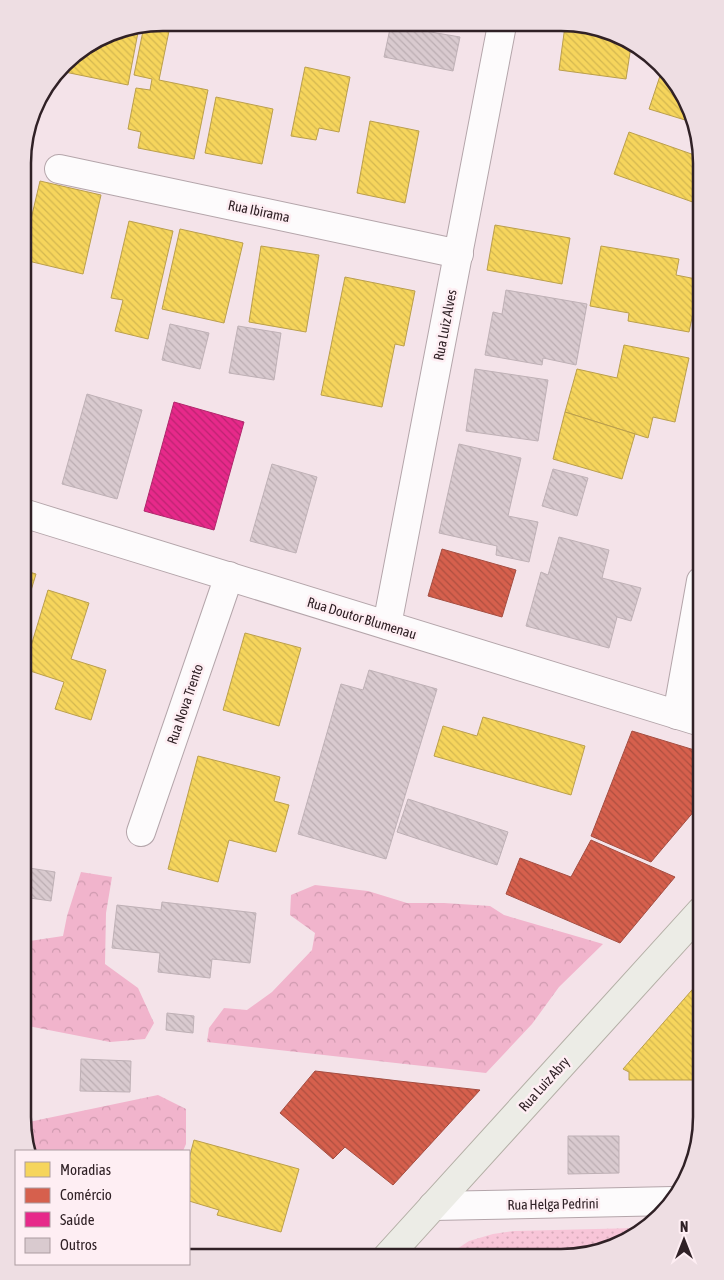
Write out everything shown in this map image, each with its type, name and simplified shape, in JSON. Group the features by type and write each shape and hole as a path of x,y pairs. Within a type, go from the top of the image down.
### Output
{"main road":[{"name":"Rua Luiz Abry","path":"394,1249 692,921"}],"street":[{"name":"Rua Luiz Alves","path":"387,625 501,31"},
{"name":"Rua Ibirama","path":"59,169 458,254"},
{"name":"Rua Doutor Blumenau","path":"31,515 689,718"},
{"name":"Rua Nova Trento","path":"141,832 229,576"},
{"path":"689,718 692,678"},
{"name":"Rua Helga Pedrini","path":"433,1206 661,1201"}],"shaded area":[{"path":"631,1228 603,1242 578,1248 457,1249 469,1241 493,1234 514,1231"}],"green space":[{"path":"81,872 112,877 106,913 105,964 138,988 154,1023 145,1039 110,1042 31,1027 31,941 63,936 67,916"},
{"path":"315,885 368,891 407,903 490,906 504,915 603,944 559,987 532,1024 486,1073 207,1042 209,1028 224,1008 247,1010 272,992 312,950 315,933 290,915 291,895"},
{"path":"158,1095 186,1109 186,1144 183,1150 36,1150 32,1121"}],"building: Moradias":[{"path":"169,31 159,80 208,90 194,159 138,148 141,132 128,129 136,88 150,90 152,79 134,75 143,33"},
{"path":"564,31 603,38 630,52 626,79 559,70"},
{"path":"138,34 128,85 68,73 76,64 97,49 121,38"},
{"path":"305,67 350,77 339,132 319,128 316,140 291,136"},
{"path":"660,76 679,105 686,120 649,109"},
{"path":"216,97 273,109 262,164 205,153"},
{"path":"370,121 419,131 405,203 357,193"},
{"path":"629,132 692,154 693,202 614,174"},
{"path":"40,181 101,195 83,274 31,262 31,219"},
{"path":"129,221 173,231 148,339 115,331 123,300 111,298"},
{"path":"495,225 570,238 562,284 487,270"},
{"path":"180,229 243,243 224,323 162,309"},
{"path":"261,246 319,255 306,332 249,322"},
{"path":"601,246 679,259 676,275 693,278 693,314 689,332 628,321 629,313 590,306"},
{"path":"345,277 415,291 404,346 395,344 382,407 321,395"},
{"path":"624,345 689,358 675,422 653,417 648,438 565,412 577,369 617,378"},
{"path":"565,412 635,434 622,479 553,459"},
{"path":"31,572 36,574 31,591"},
{"path":"48,590 89,603 71,659 106,670 91,720 55,709 64,682 31,671 31,646"},
{"path":"245,633 301,648 279,726 223,710"},
{"path":"483,717 585,746 571,795 434,756 443,726 477,736"},
{"path":"198,756 280,777 274,801 289,805 276,852 229,840 218,882 168,869"},
{"path":"692,990 692,1080 629,1080 629,1072 623,1069"},
{"path":"194,1140 299,1169 281,1232 217,1215 219,1210 190,1201 190,1155"}],"building: Comércio":[{"path":"442,549 516,570 502,617 428,596"},
{"path":"632,731 692,749 692,813 651,862 591,836"},
{"path":"591,840 675,877 620,943 506,894 520,858 571,877"},
{"path":"315,1071 480,1090 393,1185 345,1147 333,1159 280,1113"}],"building: Saúde":[{"path":"174,402 244,422 214,530 144,511"}],"building: Outros":[{"path":"390,31 425,31 460,37 453,71 384,57"},
{"path":"506,290 587,304 576,365 543,358 542,365 485,355 493,312 502,314"},
{"path":"170,324 209,333 200,369 162,360"},
{"path":"238,326 281,333 274,380 229,373"},
{"path":"475,369 548,380 538,441 466,431"},
{"path":"87,394 142,410 117,499 62,484"},
{"path":"459,444 521,458 508,516 538,522 529,562 496,555 497,546 439,533"},
{"path":"272,464 317,477 296,553 250,541"},
{"path":"553,469 588,478 577,516 542,506"},
{"path":"559,537 609,550 602,578 641,588 631,621 617,617 609,648 526,626 541,572 548,575"},
{"path":"369,670 437,689 386,859 298,834 341,684 363,690"},
{"path":"408,799 508,832 497,865 397,832"},
{"path":"31,868 55,872 51,901 31,898"},
{"path":"162,902 256,913 250,963 212,959 210,978 158,972 160,953 112,948 117,905 161,910"},
{"path":"167,1013 194,1016 193,1033 166,1030"},
{"path":"81,1059 131,1061 130,1092 80,1091"},
{"path":"568,1136 619,1136 619,1173 568,1174"}]}
